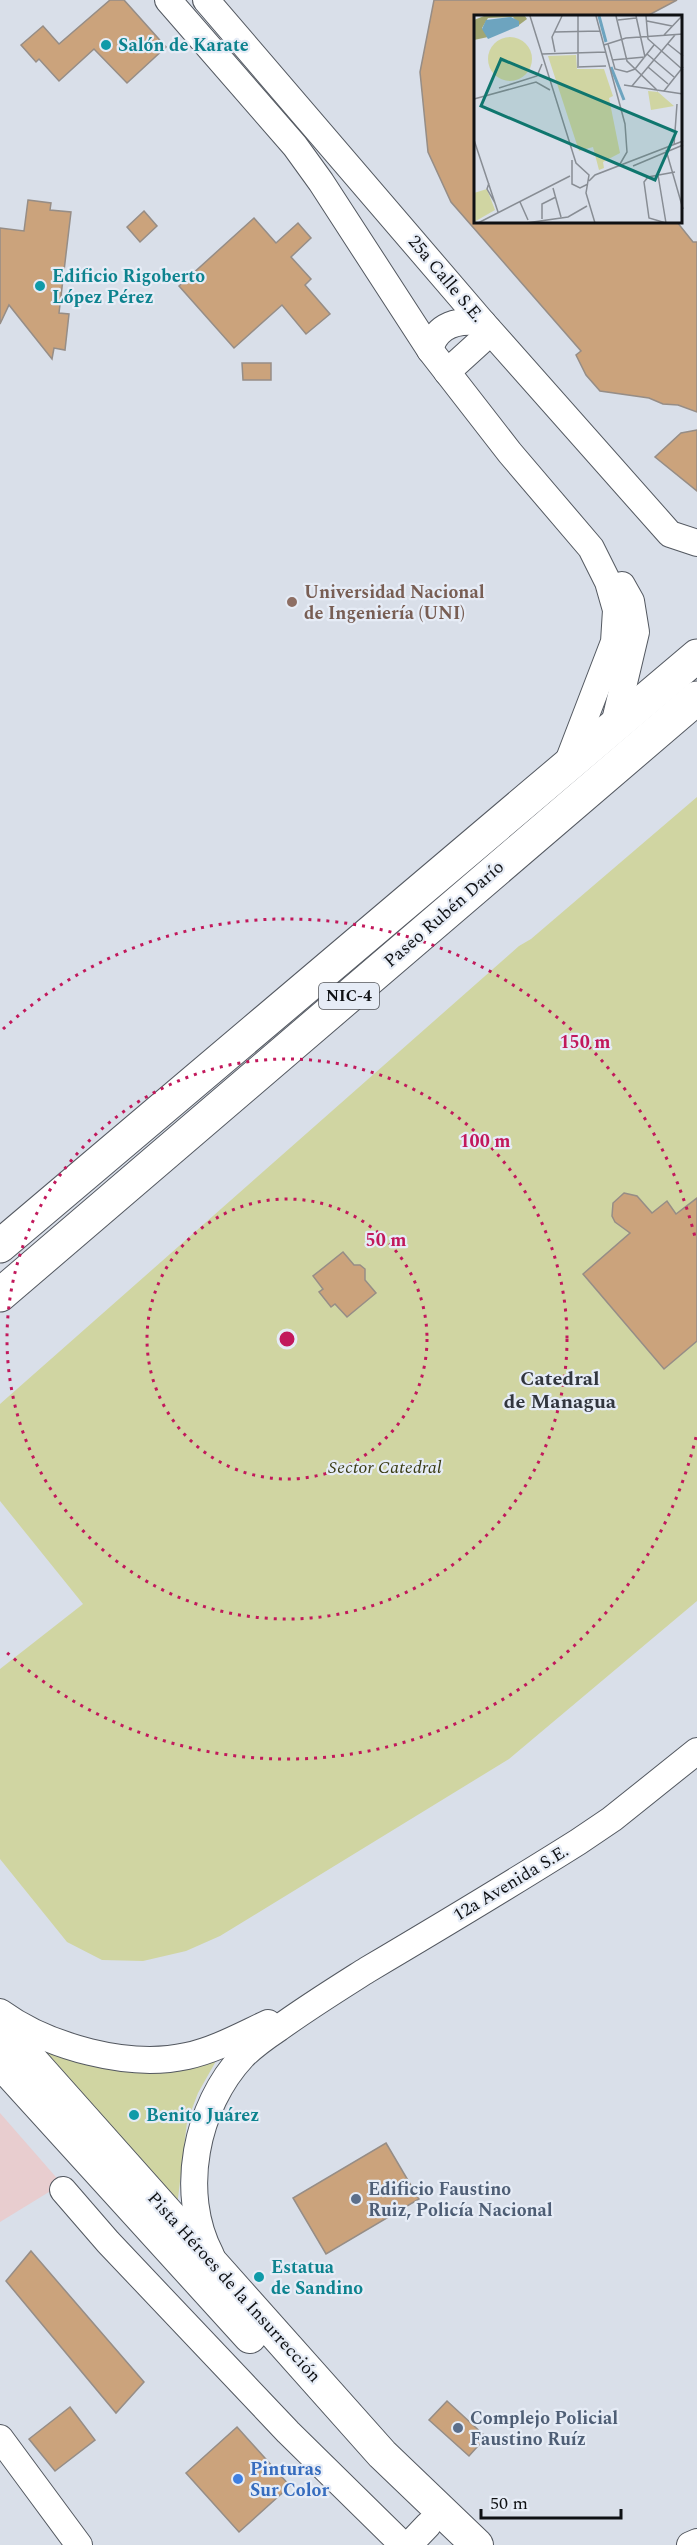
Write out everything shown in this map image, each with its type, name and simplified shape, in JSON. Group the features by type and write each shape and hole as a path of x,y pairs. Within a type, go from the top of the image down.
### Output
{"highway":[{"name":"Paseo Rubén Darío","path":"0,1246 697,656"},
{"name":"Paseo Rubén Darío","path":"0,1294 697,698"}],"main road":[{"name":"Pista Héroes de la Insurrección","path":"0,2022 32,2061 363,2433 477,2545"},
{"name":"Pista Héroes de la Insurrección","path":"0,2062 429,2538"},
{"path":"363,2433 378,2462 424,2510 429,2518 429,2538"},
{"path":"429,2538 437,2523 464,2545"}],"street":[{"name":"25a Calle S.E.","path":"206,0 486,326 670,534 697,543"},
{"path":"183,5 321,182 430,350 510,453 615,573 631,601 636,632 614,725"},
{"path":"430,350 434,336 448,327 465,321 486,326 480,342 447,372"},
{"path":"565,768 614,642 616,610 608,582 591,548"},
{"name":"12a Avenida S.E.","path":"216,2266 203,2241 195,2206 194,2180 197,2151 204,2125 224,2080 245,2054 315,2002 578,1842 612,1819 697,1751"},
{"name":"12a Avenida S.E.","path":"0,2012 41,2034 77,2048 102,2055 151,2060 199,2053 315,2002"},
{"path":"63,2190 108,2242 288,2432 403,2545"},
{"path":"0,2438 79,2545"},
{"path":"690,2545 697,2542"}],"shaded area":[{"path":"0,2113 62,2184 0,2222"}],"green space":[{"name":"Sector Catedral","path":"697,797 697,1601 509,1759 220,1936 186,1951 143,1961 102,1960 67,1942 0,1859 0,1669 83,1604 0,1501 0,1404 519,946 531,939"},
{"path":"35,2047 176,2070 216,2061 198,2093 187,2122 177,2207"}],"building":[{"path":"110,0 124,0 166,47 127,83 94,49 59,81 39,59 36,62 21,45 43,26 59,44"},
{"path":"434,0 677,0 649,15 474,15 474,224 679,224 693,242 697,242 697,412 678,405 663,404 649,398 600,391 586,375 576,355 581,351 451,202 428,152 420,72"},
{"name":"Edificio Rigoberto López Pérez","path":"28,200 51,203 50,210 71,212 59,313 69,314 65,350 54,348 52,359 9,305 0,324 0,228 24,231"},
{"path":"144,211 157,226 140,242 127,227"},
{"path":"254,218 276,243 298,223 311,238 291,257 311,279 305,285 330,314 306,334 282,305 234,348 179,286"},
{"path":"242,363 271,363 271,380 243,380"},
{"path":"697,430 697,491 655,457 681,433"},
{"path":"624,1193 637,1196 652,1213 667,1201 676,1214 697,1198 697,1341 664,1369 583,1274 630,1233 615,1222 612,1216 613,1203"},
{"path":"343,1252 354,1265 360,1265 365,1269 365,1280 376,1293 347,1317 335,1304 331,1307 319,1292 323,1289 313,1276"},
{"name":"Edificio Faustino Ruiz, Policía Nacional","path":"386,2143 419,2199 326,2254 293,2198"},
{"path":"31,2251 144,2382 116,2413 6,2281"},
{"name":"Complejo Policial Faustino Ruíz","path":"447,2401 486,2437 469,2456 429,2420"},
{"path":"70,2407 95,2440 55,2471 29,2439"},
{"name":"Pinturas Sur Color","path":"237,2427 290,2486 239,2532 186,2473"}],"place":[{"name":"Salón de Karate","path":"106,45"},
{"name":"Edificio Rigoberto López Pérez","path":"40,286"},
{"name":"Universidad Nacional de Ingeniería (UNI)","path":"292,602"},
{"name":"Benito Juárez","path":"134,2115"},
{"name":"Edificio Faustino Ruiz, Policía Nacional","path":"356,2199"},
{"name":"Estatua de Sandino","path":"259,2277"},
{"name":"Complejo Policial Faustino Ruíz","path":"458,2428"},
{"name":"Pinturas Sur Color","path":"238,2479"}],"district":[{"name":"Catedral de Managua","path":"560,1390"}]}
